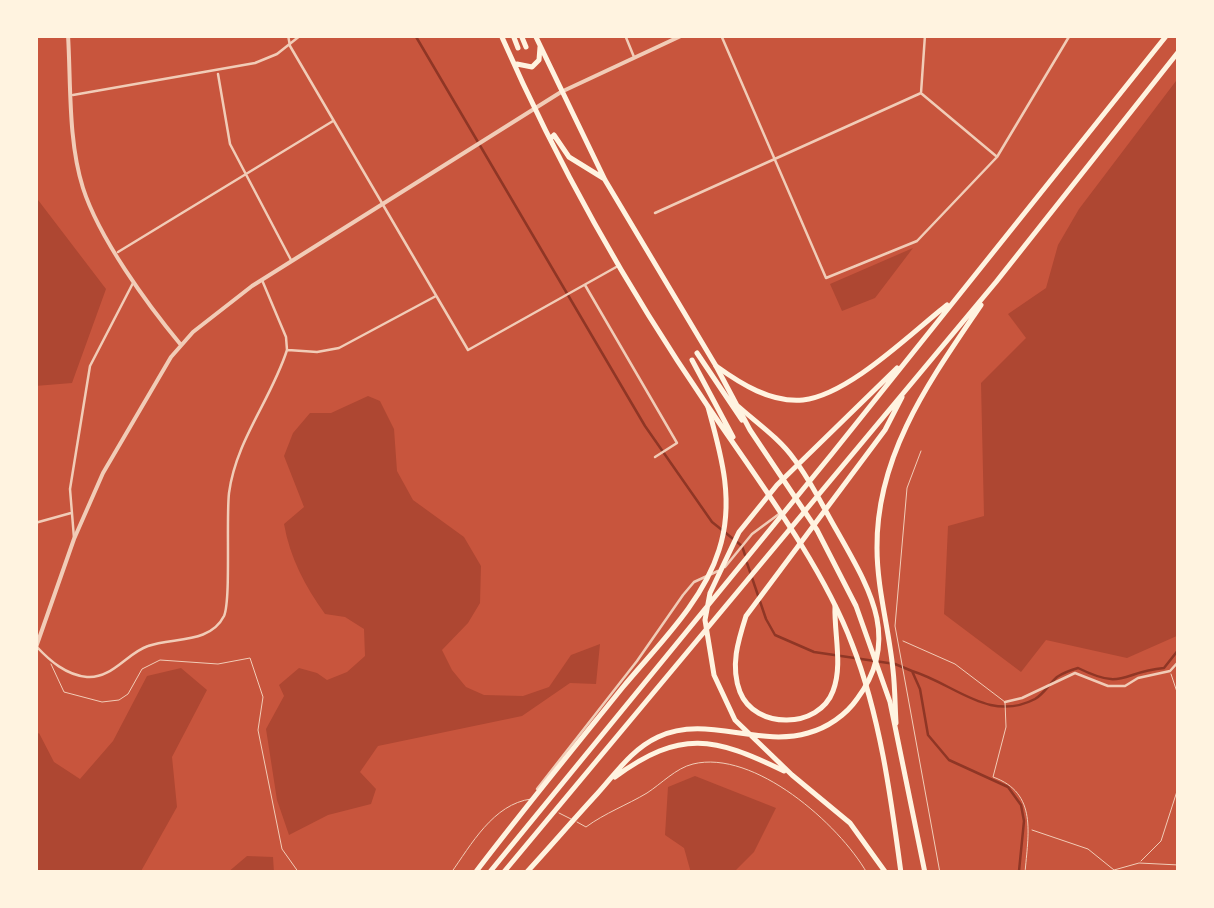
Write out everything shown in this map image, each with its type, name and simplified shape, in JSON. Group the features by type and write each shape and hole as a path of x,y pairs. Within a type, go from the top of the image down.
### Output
{"main road":[{"path":"501,35 551,143 619,266 779,514 854,647 883,767 902,873"},
{"path":"512,35 522,47 521,35"},
{"path":"535,35 605,180 750,430"},
{"path":"489,873 1167,35"},
{"path":"512,58 518,65 532,68 539,60 540,47"},
{"path":"505,870 996,282 1177,53"},
{"path":"551,143 552,135 569,157 605,180"},
{"path":"896,723 877,548 878,517 890,464 928,382 996,282"},
{"path":"716,366 760,393 803,400 854,377 958,297"},
{"path":"886,873 850,823 735,720 722,698 711,664 705,620 710,593 739,532 777,484 910,356"},
{"path":"737,446 695,357 818,530 874,650 896,723 925,873"},
{"path":"834,606 838,660 832,694 819,711 803,719 778,720 751,709 740,695 734,672 736,645 746,616 885,430 908,386"},
{"path":"526,873 628,758 656,738 690,728 774,737 807,734 830,724 851,708 867,686 879,657 876,609 867,585 792,456 739,406"},
{"path":"475,873 675,624 719,550 726,476 708,407"},
{"path":"608,782 640,758 662,748 698,743 736,750 792,775"}],"street":[{"path":"68,35 76,154 83,190 134,281 180,344"},
{"path":"288,35 290,46 468,350 619,266"},
{"path":"72,95 255,64 290,46 301,35"},
{"path":"625,35 635,58"},
{"path":"262,280 282,327 287,350 242,445 233,474 226,536 224,615 214,629 202,635 136,650 99,676 87,677 51,664 36,647 74,539 103,473 180,344 228,303 262,280 292,262 383,201 561,92 683,35"},
{"path":"721,35 826,278 916,241 998,157 1070,35"},
{"path":"921,93 925,35"},
{"path":"217,71 230,144 292,262"},
{"path":"655,213 921,93"},
{"path":"921,93 998,157"},
{"path":"117,253 335,120"},
{"path":"74,539 70,489 90,366 134,281"},
{"path":"584,284 677,443 655,457"},
{"path":"287,350 317,352 339,348 436,296"},
{"path":"35,523 71,513"},
{"path":"531,799 683,594 694,582 726,566 752,534 779,514"},
{"path":"1005,702 1075,673 1108,686 1124,686 1170,670 1179,660"}],"lane":[{"path":"921,451 907,488 896,614 940,873"},
{"path":"900,640 956,664 1005,702 1007,716 993,777 1010,783 1022,797 1029,829 1024,873"},
{"path":"51,664 64,692 102,702 119,700 128,694 142,670 160,660 218,664 250,658 263,697 258,730 282,849 299,873"},
{"path":"1170,670 1179,698"},
{"path":"545,806 586,827 684,768 728,762 772,782 815,814 853,850 868,873"},
{"path":"1139,863 1161,842 1179,786"},
{"path":"451,873 485,826 517,800 531,799"},
{"path":"1029,829 1088,849 1114,870 1139,863 1179,865"}],"shaded area":[{"path":"1179,77 1179,635 1127,658 1046,640 1021,672 944,614 948,526 984,516 981,383 1026,338 1008,314 1046,288 1058,245 1079,209"},
{"path":"35,196 106,289 72,383 35,386"},
{"path":"913,248 875,298 842,311 830,284"},
{"path":"368,396 380,401 394,429 397,471 413,500 464,537 481,566 480,603 468,623 442,650 452,670 466,687 484,695 523,696 549,687 571,655 600,644 596,684 570,683 522,716 378,746 360,772 376,789 371,804 328,815 289,835 277,800 266,729 284,696 279,685 299,668 327,680 347,672 365,656 364,629 345,617 325,614 294,560 284,524 304,507 284,456 293,433 310,413 331,413"},
{"path":"181,668 207,690 172,757 177,807 140,873 35,873 35,736 39,733 54,762 80,779 113,741 147,676"},
{"path":"695,776 776,808 754,852 733,873 691,873 684,848 665,835 668,787"},
{"path":"247,856 273,857 274,873 227,873"}],"waterway":[{"path":"415,35 645,426 712,522 742,546 745,555"},
{"path":"747,563 775,635 814,652 895,664 912,671 920,689 928,735 949,760 1008,787 1021,805 1024,821 1019,871"},
{"path":"912,671 972,699 1002,707 1035,699 1057,677 1078,668 1105,678 1122,678 1164,668 1179,649"}]}
